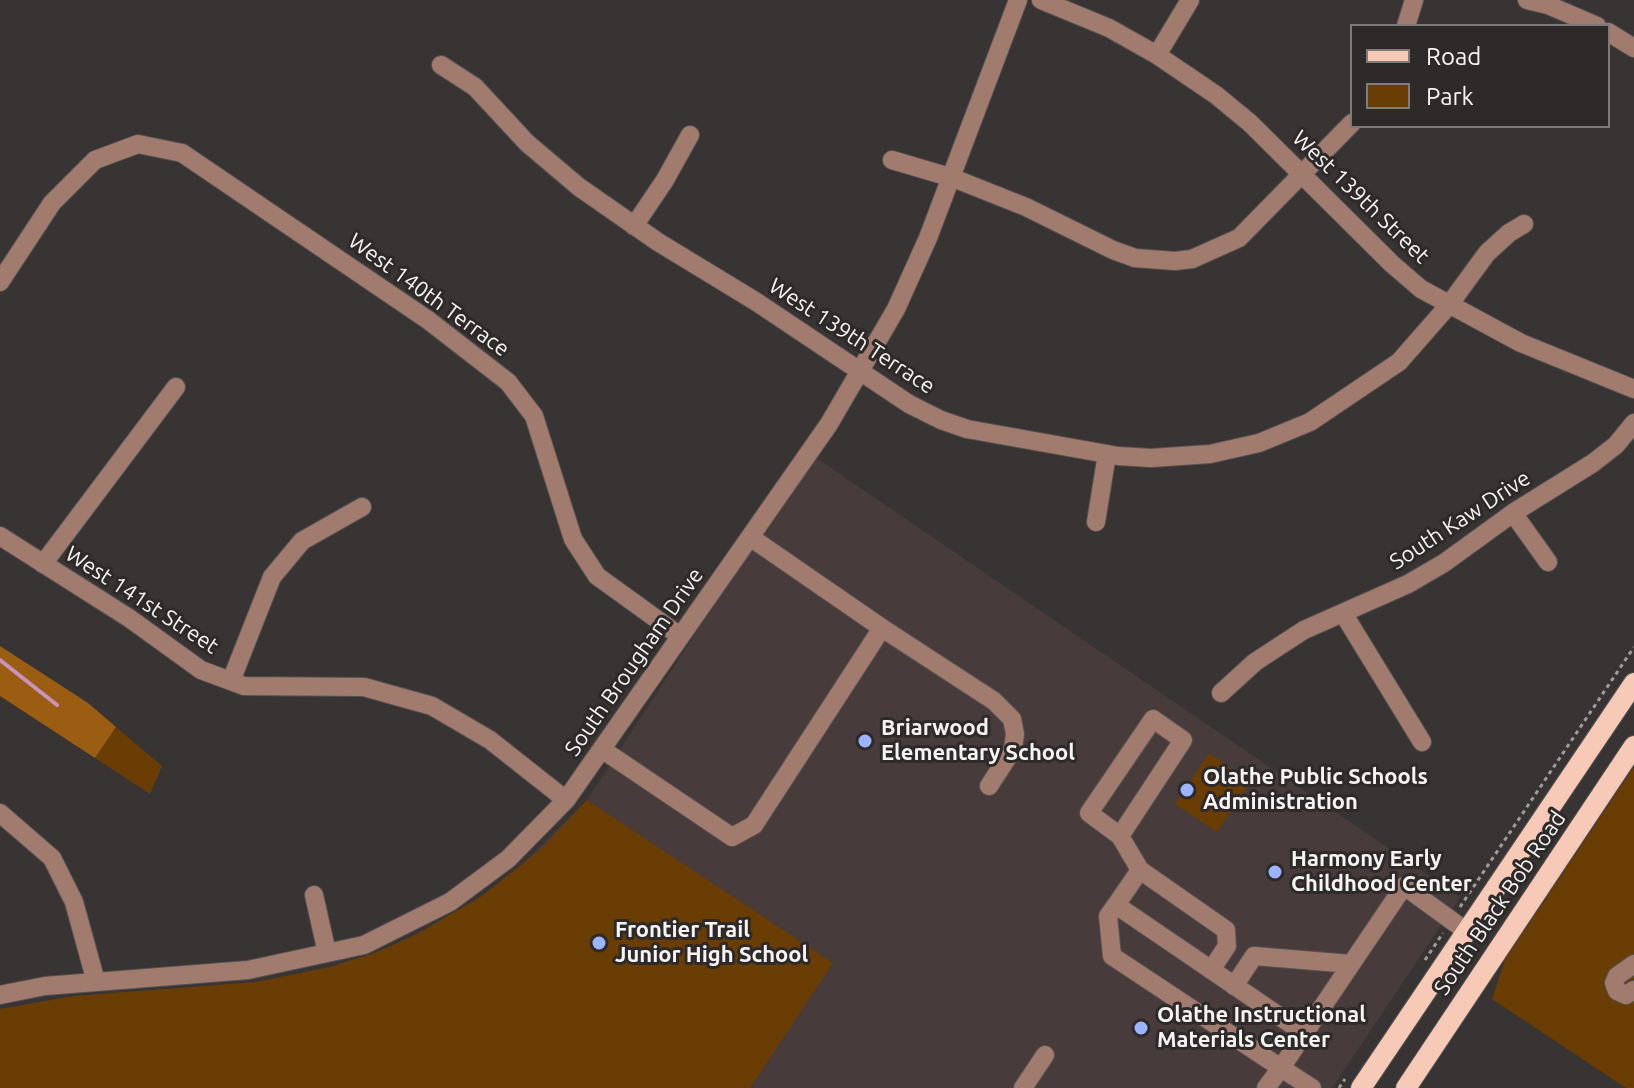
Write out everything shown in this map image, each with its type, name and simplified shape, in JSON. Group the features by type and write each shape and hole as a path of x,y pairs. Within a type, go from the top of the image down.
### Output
{"main road":[{"name":"South Black Bob Road","path":"1355,1082 1458,926 1634,683"},
{"name":"South Black Bob Road","path":"1406,1088 1634,746"}],"street":[{"name":"South Brougham Drive","path":"0,995 45,986 248,970 364,945 450,902 508,859 566,800 603,750 829,424 896,309 953,178 1018,0"},
{"name":"West 139th Street","path":"1041,0 1090,19 1157,55 1216,95 1303,174 1421,289 1521,343 1634,389"},
{"path":"1157,55 1190,0"},
{"path":"1407,24 1414,0"},
{"path":"1527,0 1548,5 1592,24"},
{"path":"1610,33 1634,48"},
{"name":"West 139th Terrace","path":"441,65 475,87 547,162 634,226 925,413 967,429 1107,454 1151,458 1210,454 1259,443 1330,410 1399,362 1449,305 1487,253 1524,224"},
{"path":"892,160 953,178 1026,207 1135,258 1175,261 1201,256 1239,238 1350,125"},
{"path":"634,226 690,135"},
{"name":"West 140th Terrace","path":"0,282 6,259 52,203 95,160 138,144 182,153 428,320 508,382 534,416 573,539 597,576 680,636"},
{"path":"43,564 176,387"},
{"name":"South Kaw Drive","path":"1221,693 1255,662 1304,630 1408,584 1444,563 1513,513 1593,463 1616,445 1634,423"},
{"path":"1096,522 1107,454"},
{"path":"231,681 272,577 302,541 362,507"},
{"path":"1513,513 1548,562"},
{"name":"West 141st Street","path":"0,536 129,618 201,670 244,686 364,687 432,706 490,740 566,800"},
{"path":"750,537 994,701 1012,719 1015,734 1013,749 989,786"},
{"path":"1343,613 1422,742"},
{"path":"603,750 732,837 754,825 882,628"},
{"path":"1120,836 1183,740 1153,719 1089,813 1120,836 1140,870 1226,930 1227,946 1211,970"},
{"path":"0,813 52,858 74,902 96,982"},
{"path":"1140,870 1108,916 1112,956 1312,1088"},
{"path":"1266,1088 1404,886 1458,926"},
{"path":"314,895 327,953"},
{"path":"1116,905 1304,1033"},
{"path":"1234,986 1254,956 1351,964"},
{"path":"1634,964 1617,976 1614,983 1617,991 1626,995 1634,990"},
{"path":"1023,1088 1045,1055"}],"path":[{"path":"1425,959 1458,926 1634,647"},
{"path":"1339,1088 1355,1082"}],"shaded area":[{"path":"812,455 1460,897 1332,1088 0,1088 0,1009 74,996 256,982 330,967 375,953 417,934 482,896 513,873 587,800"},
{"path":"0,646 88,703 116,727 95,758 0,696"}],"green space":[{"path":"116,727 162,766 150,794 95,758"},
{"path":"1209,753 1251,781 1217,832 1175,804"},
{"path":"1634,767 1634,1088 1626,1088 1492,999 1505,960"},
{"name":"Frontier Trail Junior High School","path":"587,800 833,963 750,1088 0,1088 0,1009 74,996 256,982 330,967 375,953 417,934 482,896 541,849"}],"waterway":[{"path":"0,660 57,705"}],"place":[{"name":"Briarwood Elementary School","path":"865,741"},
{"name":"Olathe Public Schools Administration","path":"1187,790"},
{"name":"Harmony Early Childhood Center","path":"1275,872"},
{"name":"Frontier Trail Junior High School","path":"599,943"},
{"name":"Olathe Instructional Materials Center","path":"1141,1028"}]}
